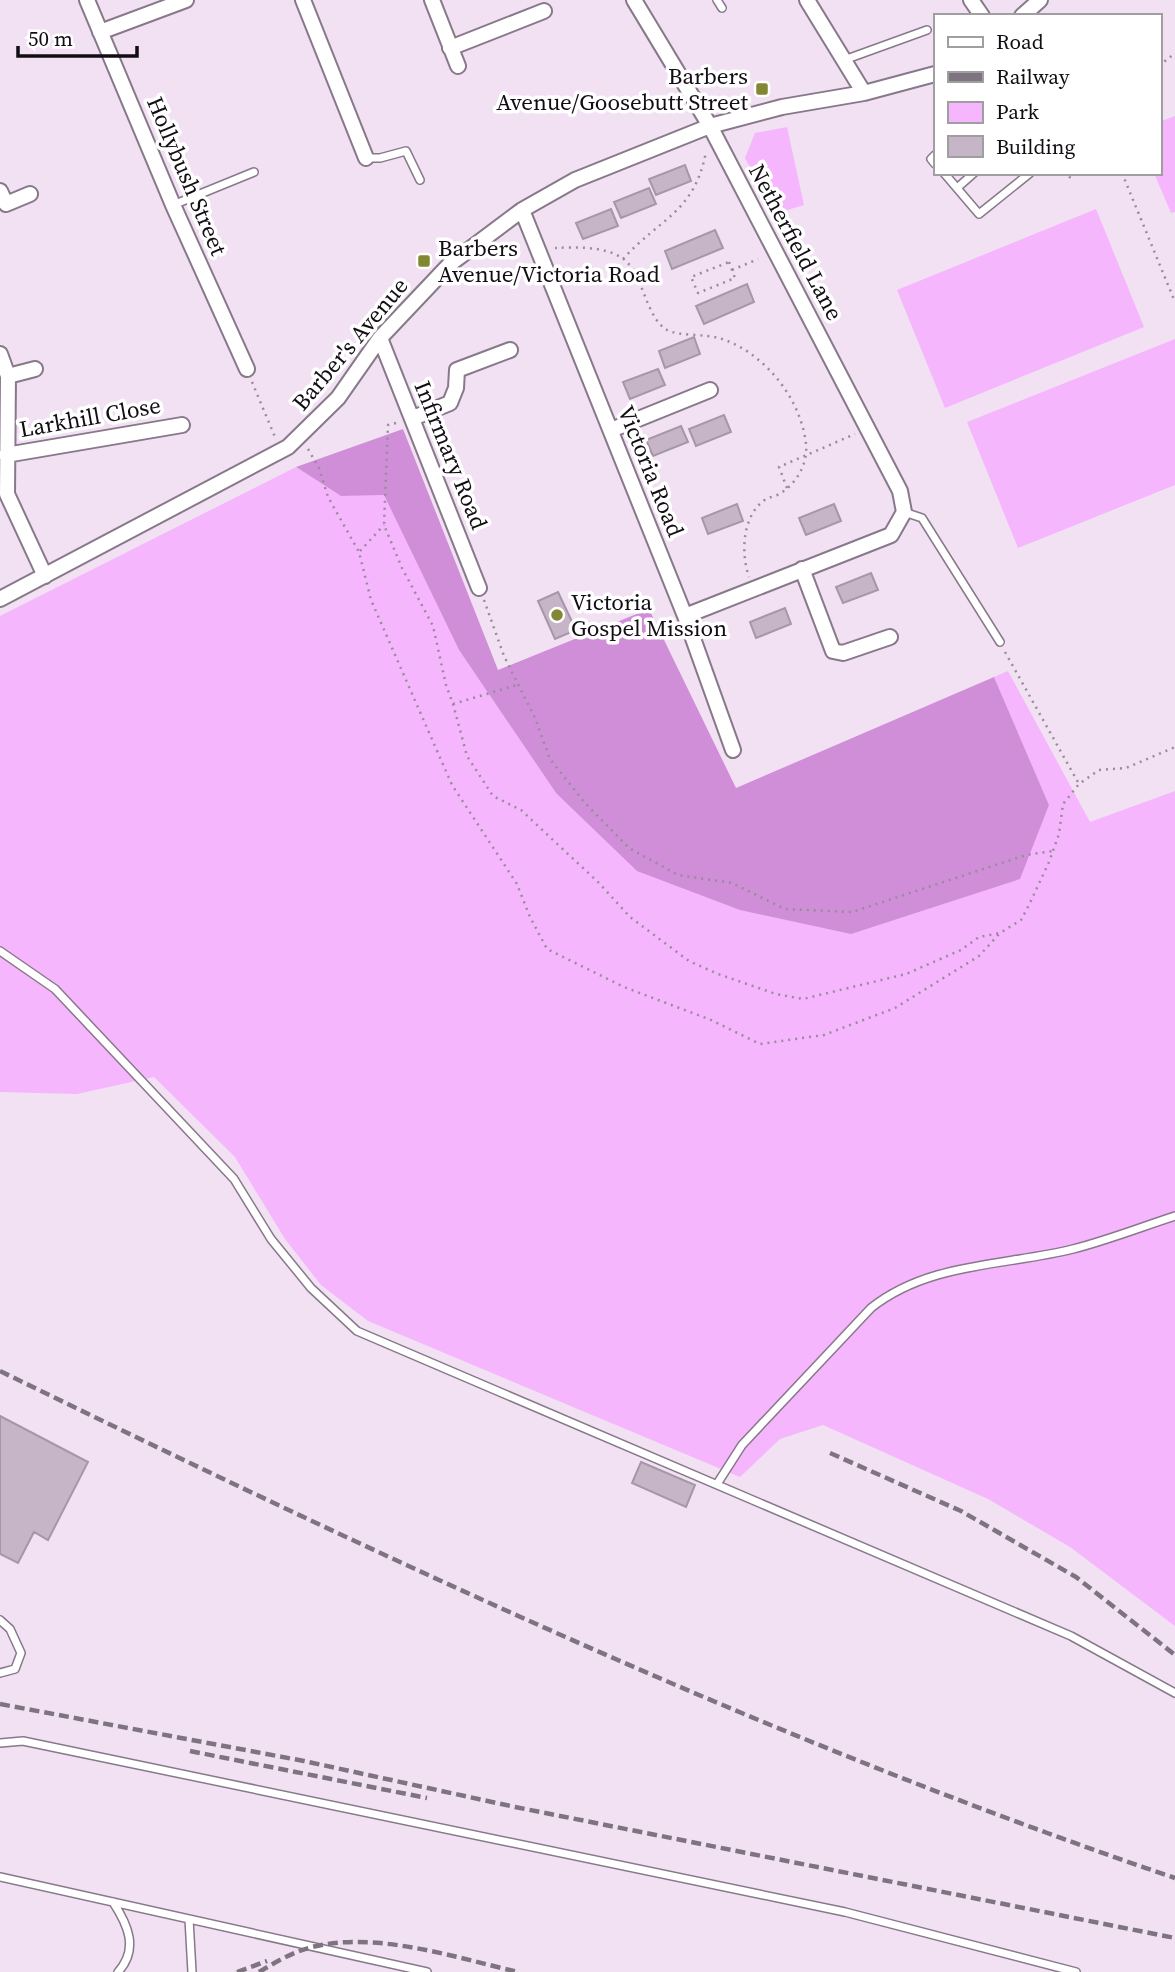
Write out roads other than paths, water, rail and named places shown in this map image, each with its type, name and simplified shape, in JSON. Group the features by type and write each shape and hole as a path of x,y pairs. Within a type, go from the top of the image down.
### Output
{"street":[{"name":"Hollybush Street","path":"87,0 173,205 247,369"},
{"path":"100,32 186,0"},
{"path":"303,0 366,158"},
{"path":"432,0 458,66"},
{"name":"Netherfield Lane","path":"634,0 710,126 901,491 904,512"},
{"path":"807,0 864,93"},
{"path":"1024,14 1040,0"},
{"path":"450,48 544,11"},
{"name":"Barber's Avenue","path":"0,599 288,447 338,398 380,338 450,264 522,210 575,180 710,126 782,107 864,93 934,74"},
{"path":"2,201 30,194"},
{"name":"Victoria Road","path":"522,210 685,616 733,750"},
{"name":"Infirmary Road","path":"380,338 479,588"},
{"path":"413,418 450,403 456,388 457,370 510,350"},
{"path":"0,354 8,376 4,495 45,576"},
{"path":"8,376 35,369"},
{"path":"611,430 710,390"},
{"name":"Larkhill Close","path":"6,455 181,425"},
{"path":"685,616 891,535 904,512"},
{"path":"802,569 832,651 843,653 890,637"}],"lane":[{"path":"717,0 722,8"},
{"path":"844,60 927,30"},
{"path":"366,158 380,158 406,151 420,180"},
{"path":"173,205 254,172"},
{"path":"946,175 979,214 1028,175"},
{"path":"957,188 972,175"},
{"path":"904,512 922,518 1000,642"},
{"path":"0,951 55,989 234,1180 271,1239 311,1288 357,1331 1071,1636 1175,1693"},
{"path":"717,1484 742,1445 871,1308 884,1298 933,1275 1074,1248 1175,1216"},
{"path":"0,1620 10,1629 21,1653 16,1669 0,1673"},
{"path":"0,1743 23,1741 845,1912 1076,1972"},
{"path":"0,1877 427,1972"},
{"path":"113,1902 126,1923 130,1943 126,1964 118,1972"},
{"path":"190,1919 192,1972"}],"railway":[{"path":"0,1371 288,1510 727,1707 1024,1825 1175,1878"},
{"path":"830,1453 961,1511 1076,1577 1175,1655"},
{"path":"0,1704 304,1761 515,1807 1175,1938"},
{"path":"190,1751 427,1798"},
{"path":"259,1972 297,1952 322,1945 350,1942 378,1943 437,1952 518,1972"},
{"path":"237,1972 267,1961"}],"place":[{"name":"Barbers Avenue/Goosebutt Street","path":"762,89"},
{"name":"Barbers Avenue/Victoria Road","path":"424,261"},
{"name":"Victoria Gospel Mission","path":"557,615"}]}
